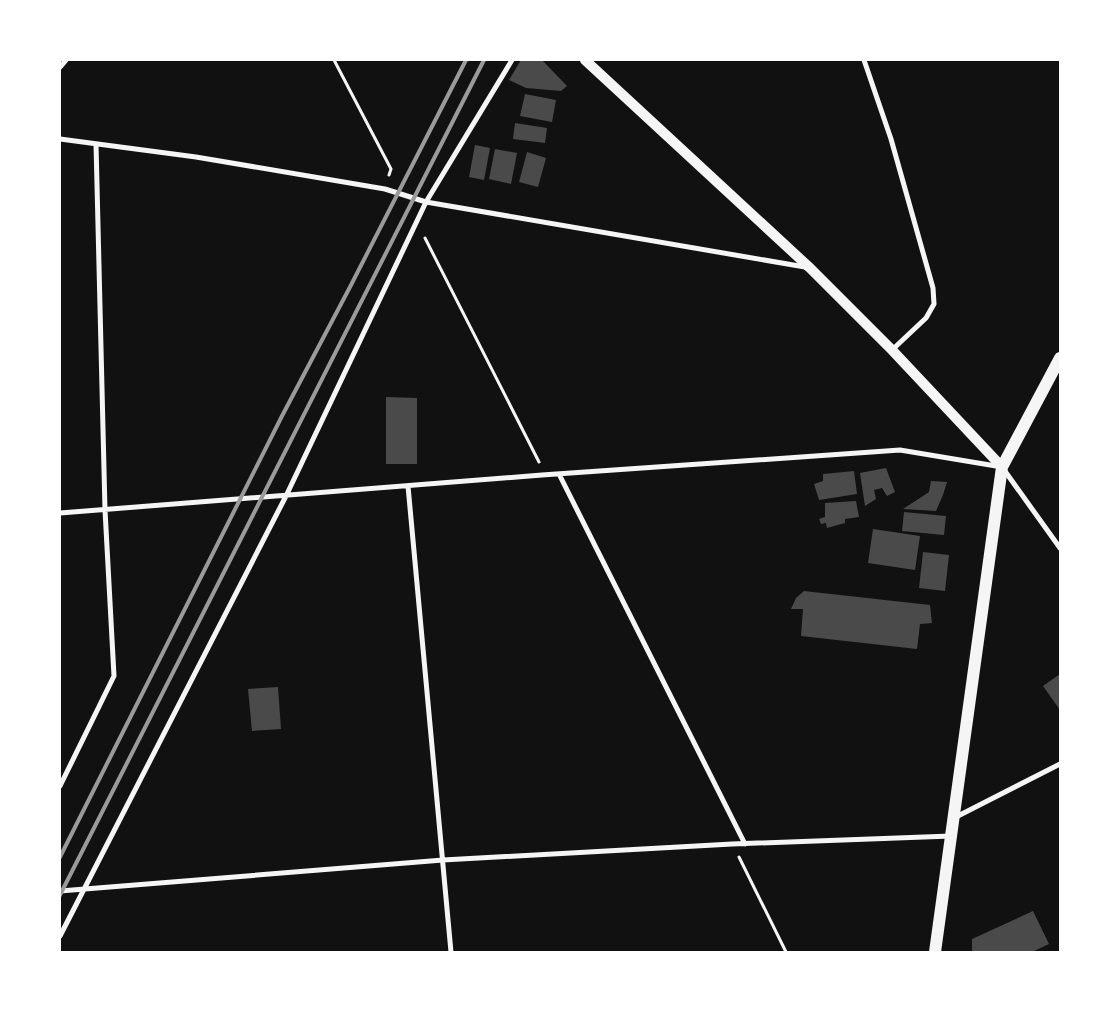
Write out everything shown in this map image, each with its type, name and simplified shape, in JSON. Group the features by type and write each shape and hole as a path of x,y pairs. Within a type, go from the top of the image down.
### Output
{"main road":[{"path":"585,60 810,268 892,350 1002,467"},
{"path":"935,952 1002,467 1060,358"}],"street":[{"path":"60,68 66,60"},
{"path":"60,936 286,496 426,202 512,60"},
{"path":"864,60 891,139 933,288 934,304 926,318 892,350"},
{"path":"60,139 196,157 385,189 426,202 810,268"},
{"path":"60,786 114,676 105,510 96,144"},
{"path":"60,513 559,474 900,450 1002,467 1060,548"},
{"path":"559,474 745,844"},
{"path":"408,486 451,952"},
{"path":"954,818 1060,764"},
{"path":"60,891 443,860 745,844 952,836"}],"path":[{"path":"334,60 391,169 385,189"}],"building":[{"path":"521,60 542,60 567,86 561,91 526,88 509,80"},
{"path":"525,94 556,100 552,122 520,116"},
{"path":"515,123 547,128 545,143 513,139"},
{"path":"475,145 490,148 484,180 469,177"},
{"path":"495,149 517,153 511,184 489,179"},
{"path":"527,152 546,158 538,187 519,182"},
{"path":"386,397 417,398 417,464 386,464"},
{"path":"886,468 895,492 887,496 882,488 874,490 876,499 865,506 860,473"},
{"path":"854,471 857,494 819,500 814,484 823,481 823,474"},
{"path":"931,481 947,482 936,511 903,509 929,492"},
{"path":"856,501 859,517 845,519 845,523 827,528 826,523 821,524 819,519 825,517 825,503"},
{"path":"904,512 946,516 944,535 902,531"},
{"path":"873,529 920,536 915,570 868,563"},
{"path":"923,552 949,555 945,591 919,588"},
{"path":"804,591 930,605 932,623 920,624 917,649 801,636 803,609 791,609 796,598"},
{"path":"1060,674 1060,710 1043,686"},
{"path":"278,687 281,729 252,731 248,689"},
{"path":"1033,911 1049,944 1032,952 972,952 972,939"}],"railway":[{"path":"60,857 282,416 466,60"},
{"path":"60,895 484,60"}]}
